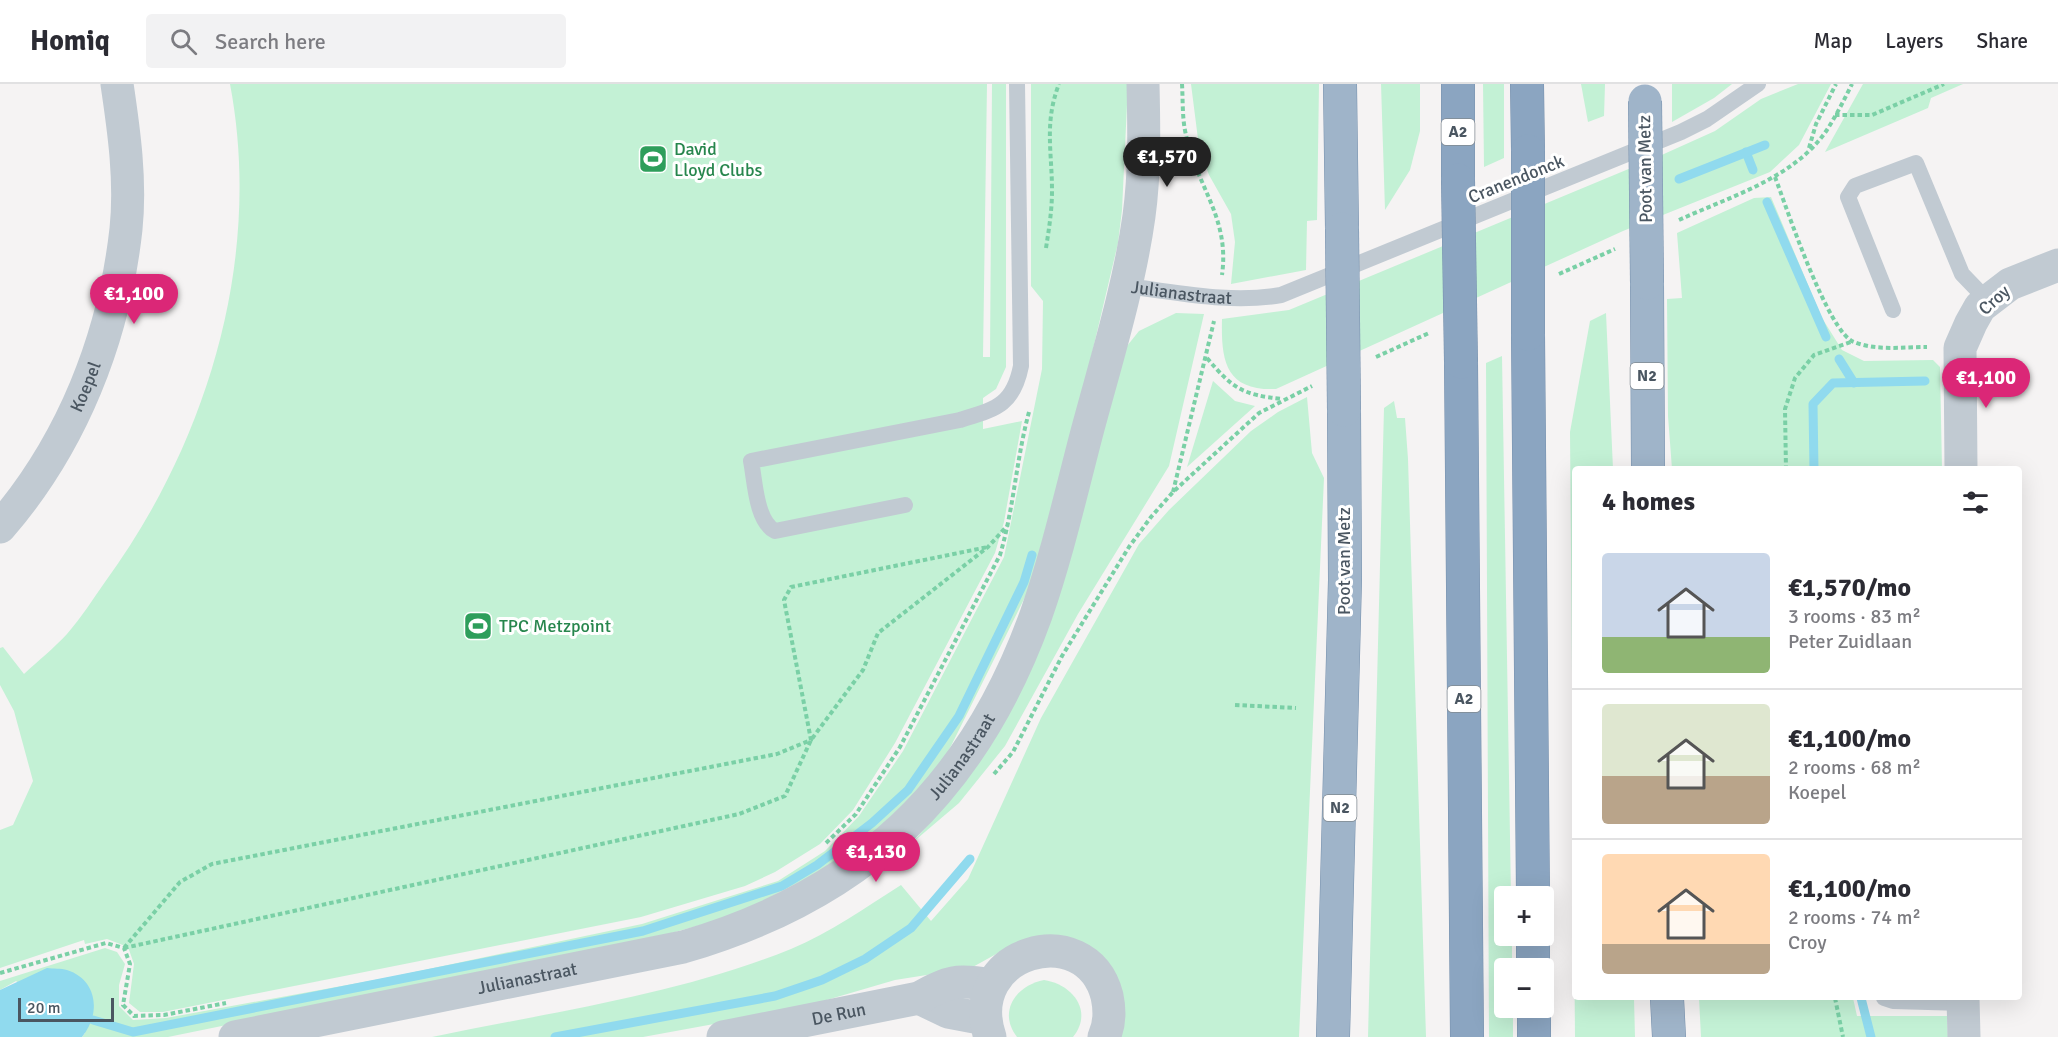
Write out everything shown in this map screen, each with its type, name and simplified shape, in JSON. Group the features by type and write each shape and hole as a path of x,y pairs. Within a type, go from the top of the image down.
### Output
{"highway":[{"name":"Poot van Metz","path":"1333,1037 1345,592 1340,84"},
{"name":"A2","path":"1458,84 1467,1037"},
{"path":"1527,84 1533,886"},
{"name":"Poot van Metz","path":"1645,92 1648,466"},
{"path":"1667,1000 1669,1037"},
{"path":"1534,1018 1534,1037"}],"street":[{"name":"Koepel","path":"0,527 41,476 58,447 87,386 108,323 126,228 125,140 117,84"},
{"path":"1125,286 1139,217 1144,145 1143,84"},
{"name":"Croy","path":"1961,466 1960,348 1976,315 1988,301 2010,284 2058,265"},
{"name":"Julianastraat","path":"235,1037 683,947 789,908 855,867 893,836 929,804 968,754 986,724 1020,656 1052,567 1125,286"},
{"path":"919,999 987,1028 986,999 991,985 1009,963 1034,952 1056,952 1076,958 1088,966 1105,989 1109,1017 1104,1037"},
{"name":"De Run","path":"723,1037 919,999 946,982 965,980 991,985"},
{"path":"1963,1000 1964,1037"}],"lane":[{"path":"904,505 775,531 769,528 763,519 751,461 960,420 993,410 1009,397 1015,387 1021,366 1017,84"},
{"name":"Cranendonck","path":"1281,296 1681,132 1707,119 1758,84"},
{"path":"1893,310 1848,197 1855,186 1916,163 1962,274 1988,301"},
{"name":"Julianastraat","path":"1125,286 1219,298 1253,300 1281,296"},
{"path":"1890,1000 1963,1000"}],"path":[{"path":"1182,84 1185,134 1221,227 1225,253 1219,298 1206,358 1173,492 1259,412 1283,399 1252,396 1235,388 1206,358"},
{"path":"1836,84 1816,124 1809,149 1830,127 1852,84"},
{"path":"1836,115 1872,115 1944,84"},
{"path":"1775,177 1829,314 1851,342"},
{"path":"1786,466 1785,409 1795,378 1814,355 1851,342 1876,347 1960,348"},
{"path":"822,847 856,814 900,747 1000,555 1010,523 1020,443 1030,409"},
{"path":"0,973 106,943 124,948 739,814 785,796 811,740 863,670 878,633 988,547 1010,523"},
{"path":"811,740 784,600 791,587 988,547"},
{"path":"1235,705 1296,708"},
{"path":"124,948 180,882 212,864 777,754 811,740"},
{"path":"124,948 130,964 123,1005 134,1016 164,1015 234,1002"},
{"path":"1834,1000 1843,1037"}],"green space":[{"path":"230,84 987,84 983,357 990,357 992,84 1006,84 1006,367 996,389 983,398 983,429 1022,421 1004,522 995,553 895,743 853,810 820,844 775,872 745,886 641,917 163,1012 140,1012 129,1003 134,964 128,947 107,939 85,944 84,940 0,968 0,830 13,825 33,781 14,711 0,685 0,648 3,647 24,674 72,628 141,527 173,469 199,408 218,345 232,281 239,215 238,150"},
{"path":"1031,84 1128,84 1122,210 1118,243 1089,366 1030,587 947,754 916,793 845,859 733,916 657,937 168,1037 82,1037 85,1033 16,981 0,990 0,981 105,948 117,952 125,964 119,985 119,1006 133,1020 166,1018 391,977 642,924 778,881 825,851 859,816 903,751 1004,557 1042,369 1043,301 1031,286"},
{"path":"1191,84 1319,84 1317,220 1307,221 1306,270 1231,284 1235,242 1231,214 1209,175 1199,147"},
{"path":"1381,84 1420,84 1420,131 1410,170 1385,210"},
{"path":"1483,84 1504,84 1504,158 1484,167"},
{"path":"1581,84 1605,84 1604,116 1588,122"},
{"path":"1672,84 1732,84 1714,98 1672,122"},
{"path":"1798,84 1831,84 1799,145 1770,172 1623,231 1276,389 1246,385 1236,379 1225,360 1222,319 1289,310 1655,158 1715,131 1761,99"},
{"path":"1863,84 1963,84 1931,98 1928,108 1825,152"},
{"path":"1771,197 1822,318 1842,350 1864,361 1933,360 1940,367 1942,466 1672,466 1668,416 1667,299 1682,298 1677,233 1754,198"},
{"path":"1176,313 1204,314 1169,466 1078,614 1005,746 959,803 912,843 955,794 1127,346 1139,331"},
{"path":"1606,313 1613,466 1572,466 1572,674 1570,432 1590,321"},
{"path":"1502,356 1511,886 1494,886 1494,946 1512,946 1512,958 1494,958 1494,1018 1513,1018 1513,1037 1489,1037 1486,363"},
{"path":"1213,381 1235,401 1255,406 1187,467"},
{"path":"1307,397 1312,453 1324,478 1299,1037 1118,1037 1116,989 1016,943 971,968 895,980 796,1009 643,1037 432,1037 614,1001 704,979 748,965 820,935 901,885 931,921 968,879 1041,718 1139,544 1169,510 1251,431 1278,412"},
{"path":"1394,401 1397,418 1405,418 1408,459 1426,1037 1368,1037 1384,408"},
{"path":"1044,980 1063,987 1077,1000 1081,1018 1073,1037 1017,1037 1011,1027 1010,1009 1018,993"},
{"path":"1575,1000 1634,1000 1635,1037 1575,1037"},
{"path":"1699,1000 1853,1000 1857,1016 1947,1016 1948,1037 1701,1037"}],"water":[{"path":"47,968 65,969 77,975 85,981 90,990 94,1008 88,1028 82,1037 0,1037 0,990"}],"waterway":[{"path":"1679,179 1765,145"},
{"path":"1746,152 1753,170"},
{"path":"1767,202 1826,337"},
{"path":"1839,359 1854,383"},
{"path":"1814,466 1813,404 1833,383 1925,381"},
{"path":"93,1020 133,1032 643,931 782,886 817,865 872,823 908,790 959,716 1024,582 1032,555"},
{"path":"555,1037 775,996 822,980 865,959 911,928 970,859"},
{"path":"1862,1000 1871,1037"}],"place":[{"name":"David Lloyd Clubs","path":"653,159"},
{"name":"TPC Metzpoint","path":"478,626"}]}
